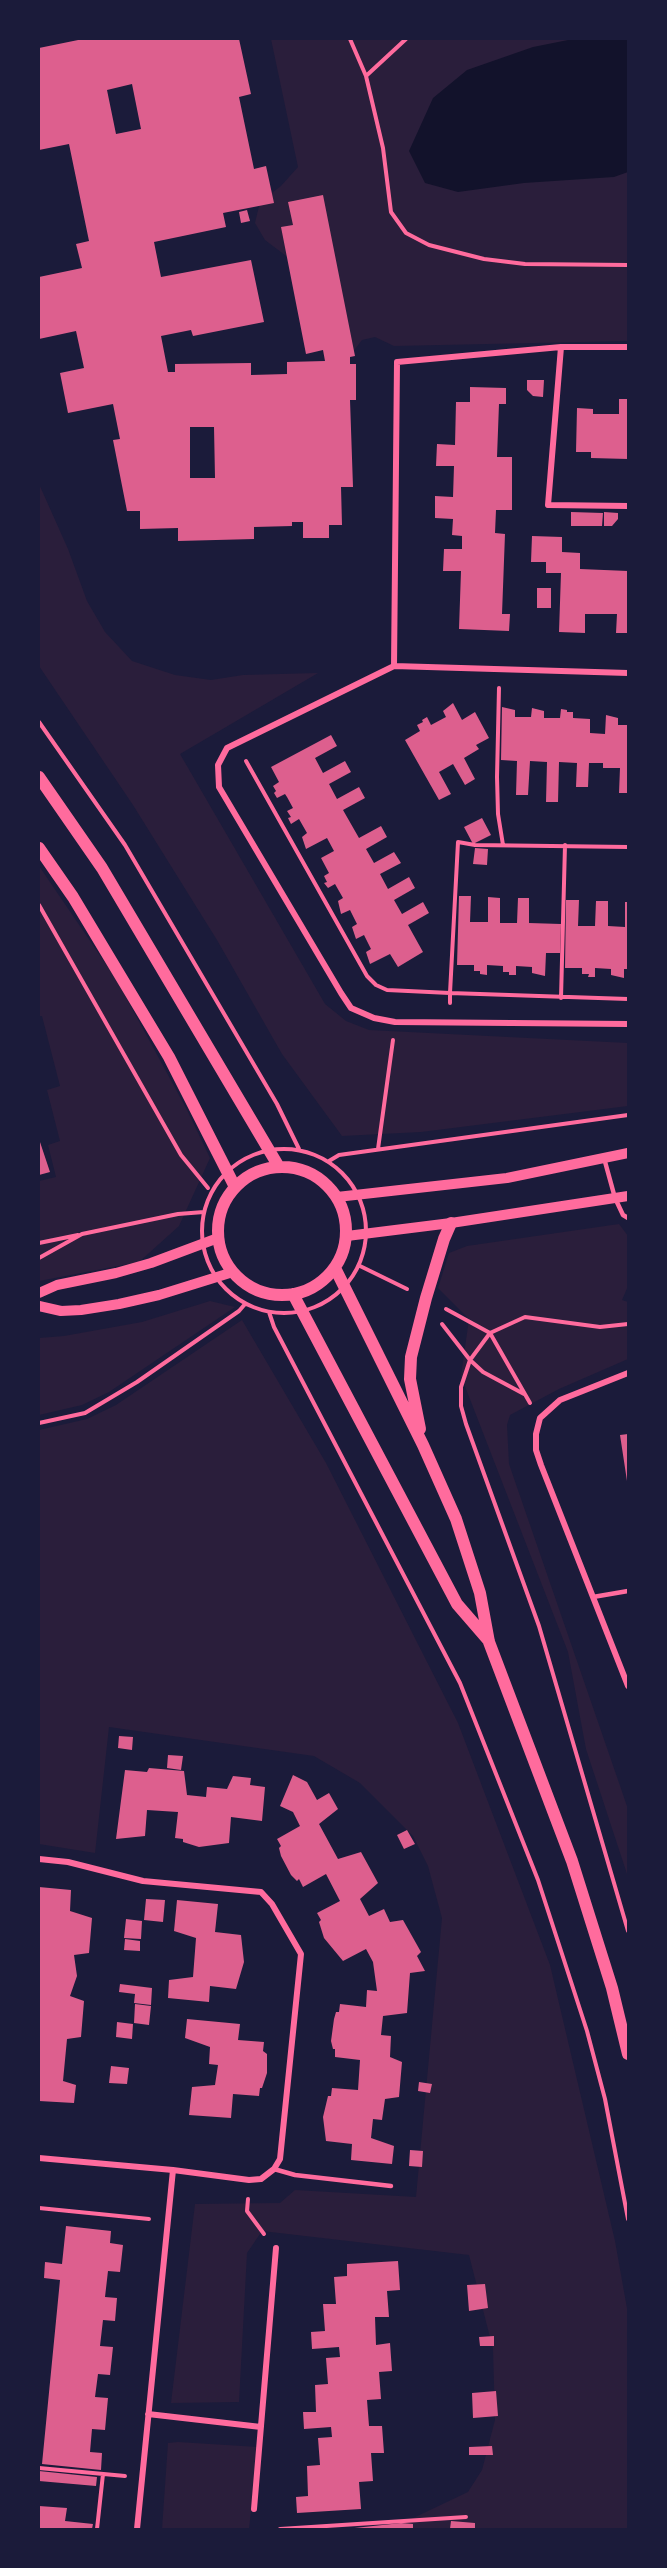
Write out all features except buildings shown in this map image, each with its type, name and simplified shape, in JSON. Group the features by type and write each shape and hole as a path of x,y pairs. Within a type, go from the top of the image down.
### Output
{"main road":[{"path":"39,777 102,868 279,1167"},
{"path":"39,848 73,897 169,1056 235,1187"},
{"path":"279,1167 297,1168 313,1174 327,1184 337,1197 345,1216 347,1236 342,1256 335,1268 324,1280 309,1289 293,1294 258,1291 244,1283 233,1272 223,1256 218,1238 218,1222 222,1208 235,1187 248,1177 263,1170 279,1167"},
{"path":"423,1445 409,1367 426,1298 451,1223"},
{"path":"335,1268 423,1445 456,1519 480,1593 489,1642 572,1861 612,1988 628,2054"},
{"path":"293,1294 457,1604 489,1642"}],"street":[{"path":"394,666 397,362 561,347 628,346"},
{"path":"561,347 548,505 628,506"},
{"path":"628,673 394,666 227,748 218,765 219,787 351,1008 374,1018 395,1022 628,1024"},
{"path":"337,1197 507,1178 628,1153"},
{"path":"347,1236 628,1196"},
{"path":"39,1293 57,1285 152,1263 218,1238"},
{"path":"39,1306 61,1311 90,1309 159,1295 233,1272"},
{"path":"628,1373 560,1400 540,1418 536,1434 536,1450 628,1686"},
{"path":"39,1859 68,1862 143,1881 261,1892 273,1904 301,1953 280,2159 274,2169 261,2179 249,2180 172,2170 39,2158"},
{"path":"137,2529 172,2170"},
{"path":"254,2509 276,2248"},
{"path":"148,2414 261,2427"}],"lane":[{"path":"604,1158 615,1198 623,1215 628,1218"},
{"path":"593,1597 628,1591"},
{"path":"274,2169 295,2175 391,2186"}],"path":[{"path":"350,39 366,76 383,148 391,212 406,233 429,245 484,259 525,264 628,265"},
{"path":"366,76 406,39"},
{"path":"499,669 497,777 502,845"},
{"path":"39,722 125,845 277,1104 300,1150"},
{"path":"237,743 367,976 376,985 387,990 628,999"},
{"path":"449,1023 458,842 475,845 628,847"},
{"path":"561,998 565,845"},
{"path":"39,906 181,1155 211,1192"},
{"path":"378,1149 395,1022"},
{"path":"329,1161 339,1155 628,1114"},
{"path":"270,1149 300,1150 329,1161 346,1176 359,1195 366,1214 367,1234 360,1266 345,1287 326,1303 302,1312 269,1312 245,1304 228,1292 215,1276 202,1244 204,1212 211,1192 227,1171 247,1157 270,1149"},
{"path":"39,1243 178,1214 204,1212"},
{"path":"39,1258 81,1234"},
{"path":"360,1266 490,1333 524,1395 540,1418"},
{"path":"426,1298 470,1360 483,1372 524,1395"},
{"path":"39,1423 85,1413 137,1382 239,1311 245,1304"},
{"path":"269,1312 274,1327 460,1683 538,1880 587,2031 605,2099 628,2219"},
{"path":"628,1324 600,1328 525,1317 490,1333 470,1360 461,1387 464,1415 538,1626 628,1931"},
{"path":"249,2180 248,2211 276,2248"},
{"path":"39,2208 168,2221"},
{"path":"39,2468 142,2477"},
{"path":"98,2529 103,2474"},
{"path":"280,2529 466,2517"}],"shaded area":[{"path":"271,39 628,39 628,341 394,346 375,337 362,340 352,353 302,268 265,240 255,223 260,202 281,186 298,167"},
{"path":"573,39 628,39 628,172 614,177 524,183 458,192 425,183 409,151 433,98 467,70 533,47"},
{"path":"39,484 68,549 87,601 105,632 132,661 175,675 211,680 243,675 318,673 180,754 325,1004 346,1021 369,1030 628,1043 628,1106 421,1132 342,1136 282,1054 217,940 133,805 39,666"},
{"path":"39,866 116,979 187,1110 210,1158 179,1226 139,1262 39,1281 39,1181 56,1177 48,1145 60,1141 47,1090 60,1086 42,1016 39,1016"},
{"path":"619,1224 628,1236 628,1286 622,1300 628,1302 628,1359 559,1389 510,1415 507,1425 509,1464 628,1809 628,1877 586,1749 568,1652 461,1376 469,1319 438,1288 449,1253 467,1246"},
{"path":"210,1301 235,1307 109,1392 82,1405 39,1415 39,1338 64,1336 142,1322"},
{"path":"242,1320 326,1463 458,1723 550,1965 615,2241 628,2314 628,2529 405,2529 405,2522 468,2492 482,2470 495,2420 493,2349 469,2255 262,2231 247,2253 239,2402 171,2403 195,2204 280,2203 295,2190 416,2197 442,1918 428,1866 413,1836 360,1783 314,1756 109,1727 95,1853 39,1844 39,1430 87,1419 116,1405"},
{"path":"168,2443 258,2447 249,2529 162,2529"}]}
